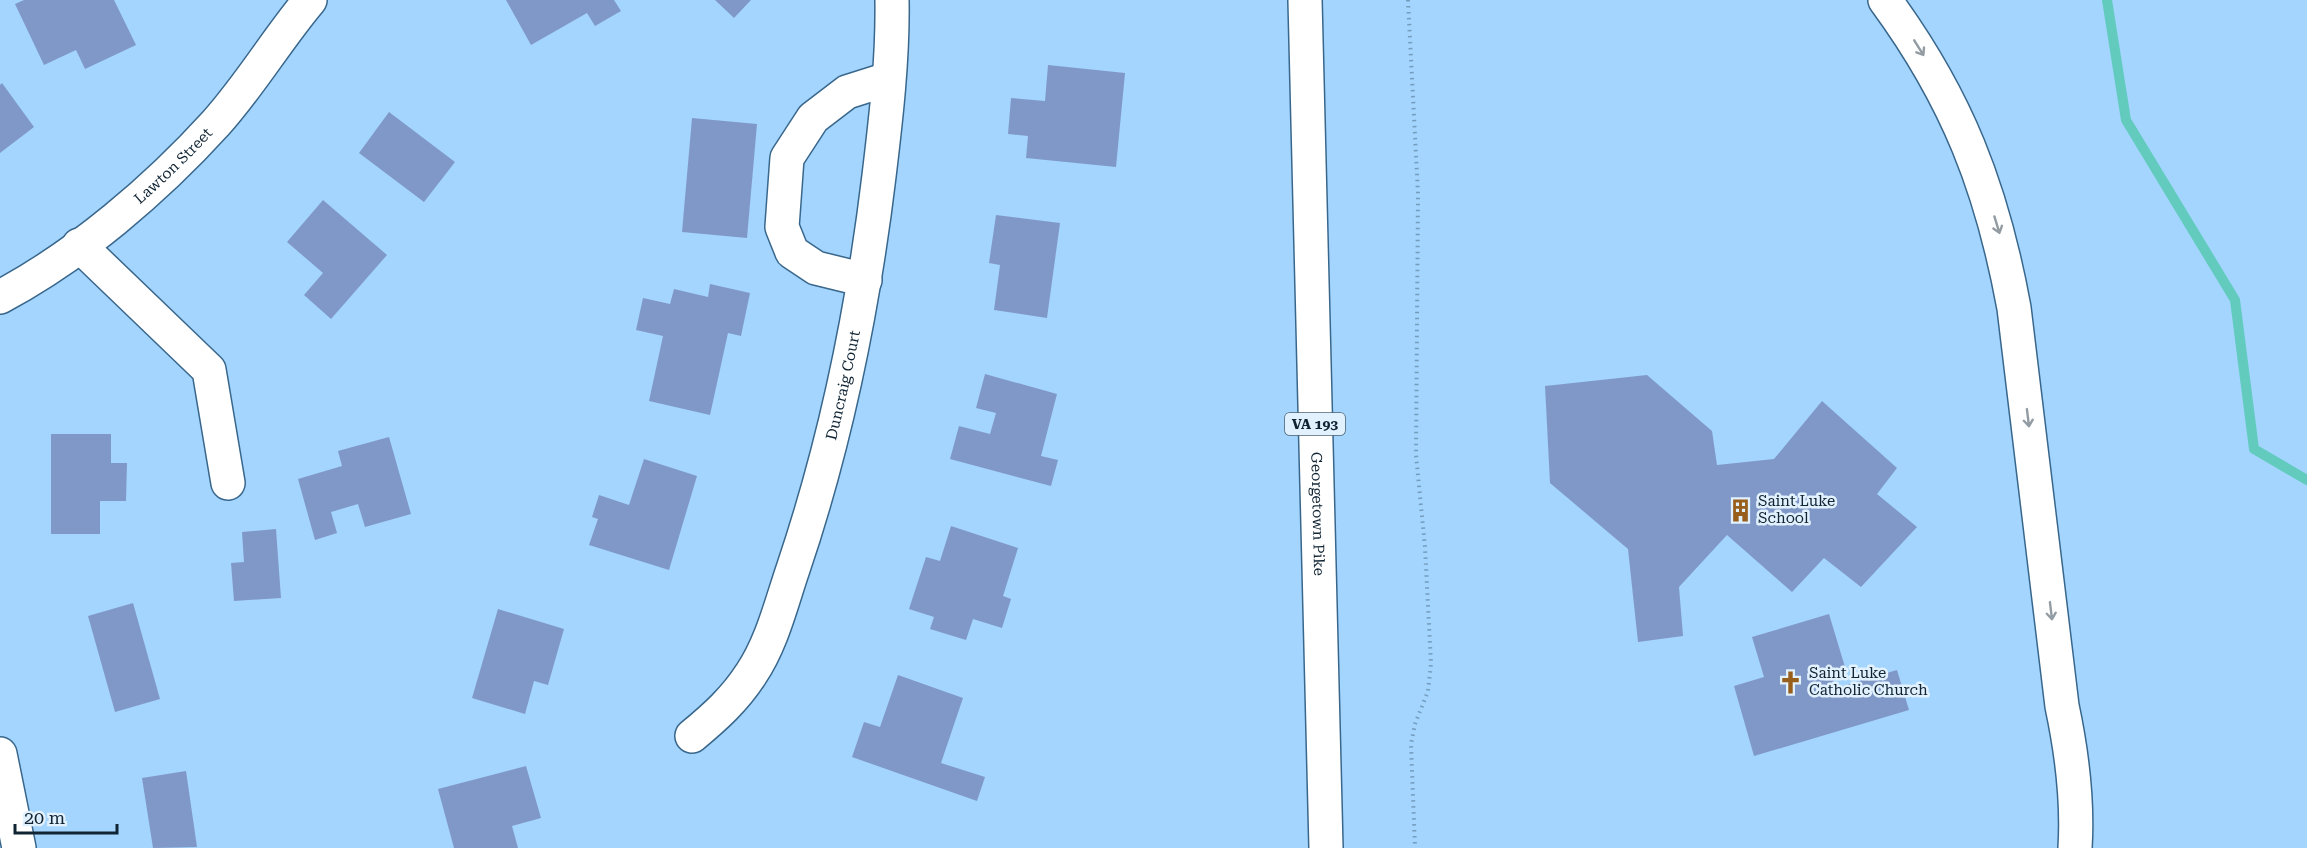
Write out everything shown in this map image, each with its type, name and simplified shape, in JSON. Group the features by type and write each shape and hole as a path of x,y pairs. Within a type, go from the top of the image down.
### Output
{"street":[{"name":"Duncraig Court","path":"692,736 726,707 752,673 766,647 805,533 837,415 865,280 886,124 892,0"},
{"name":"Georgetown Pike","path":"1305,0 1311,335 1326,848"},
{"path":"1885,0 1917,44 1954,109 1983,177 2003,244 2014,308 2062,706 2069,739 2077,811 2075,848"},
{"name":"Lawton Street","path":"0,297 79,245 148,190 216,122 270,56 304,2"},
{"path":"865,280 816,268 792,252 782,227 787,158 813,118 847,92 888,79"},
{"path":"79,245 209,370 228,483"},
{"path":"0,754 19,848"}],"path":[{"path":"1408,0 1418,195 1416,455 1425,547 1431,664 1428,691 1415,724 1411,744 1415,848"}],"building":[{"path":"24,0 114,0 136,45 85,69 76,50 44,65 15,4"},
{"path":"506,0 614,0 621,11 595,26 587,13 531,45"},
{"path":"715,0 751,0 734,18"},
{"path":"1048,65 1125,73 1116,167 1026,158 1028,136 1008,134 1011,98 1045,101"},
{"path":"2,83 34,127 0,153 0,85"},
{"path":"389,112 455,162 424,202 359,153"},
{"path":"692,118 757,124 747,238 682,232"},
{"path":"323,200 387,255 331,319 304,295 323,273 287,242"},
{"path":"996,215 1060,223 1047,318 994,310 1000,265 989,263"},
{"path":"710,284 750,293 741,336 728,333 710,415 649,401 663,336 636,330 643,298 670,304 674,289 708,297"},
{"path":"985,374 1057,394 1041,456 1058,460 1051,486 950,459 959,426 990,434 996,413 976,408"},
{"name":"Saint Luke School","path":"1647,375 1712,431 1717,465 1774,459 1822,401 1897,468 1877,494 1917,527 1861,587 1824,558 1792,592 1727,535 1679,587 1683,636 1638,642 1628,549 1550,483 1545,386"},
{"path":"51,434 111,434 111,463 127,463 126,501 100,501 100,534 51,534"},
{"path":"389,437 411,514 365,527 358,504 331,512 337,533 315,540 298,479 342,466 338,451"},
{"path":"644,459 697,476 669,570 589,545 598,519 592,517 599,495 629,505"},
{"path":"951,526 1018,548 1003,596 1011,599 1002,628 973,619 966,640 930,629 934,617 909,609 926,557 940,561"},
{"path":"276,529 281,598 234,601 231,563 244,562 242,532"},
{"path":"133,603 160,699 115,712 88,616"},
{"path":"498,609 564,629 548,685 534,681 525,714 472,698"},
{"name":"Saint Luke Catholic Church","path":"1829,614 1845,667 1830,671 1836,688 1897,670 1909,710 1754,756 1734,686 1764,677 1752,637"},
{"path":"898,675 963,698 941,763 985,777 977,801 852,757 864,722 880,727"},
{"path":"526,766 541,818 512,826 518,848 454,848 438,789"},
{"path":"186,771 197,847 153,848 142,778"}],"waterway":[{"path":"2107,0 2126,120 2235,300 2254,449 2307,480"}],"place":[{"name":"Saint Luke School","path":"1740,510"},
{"name":"Saint Luke Catholic Church","path":"1791,682"}]}
